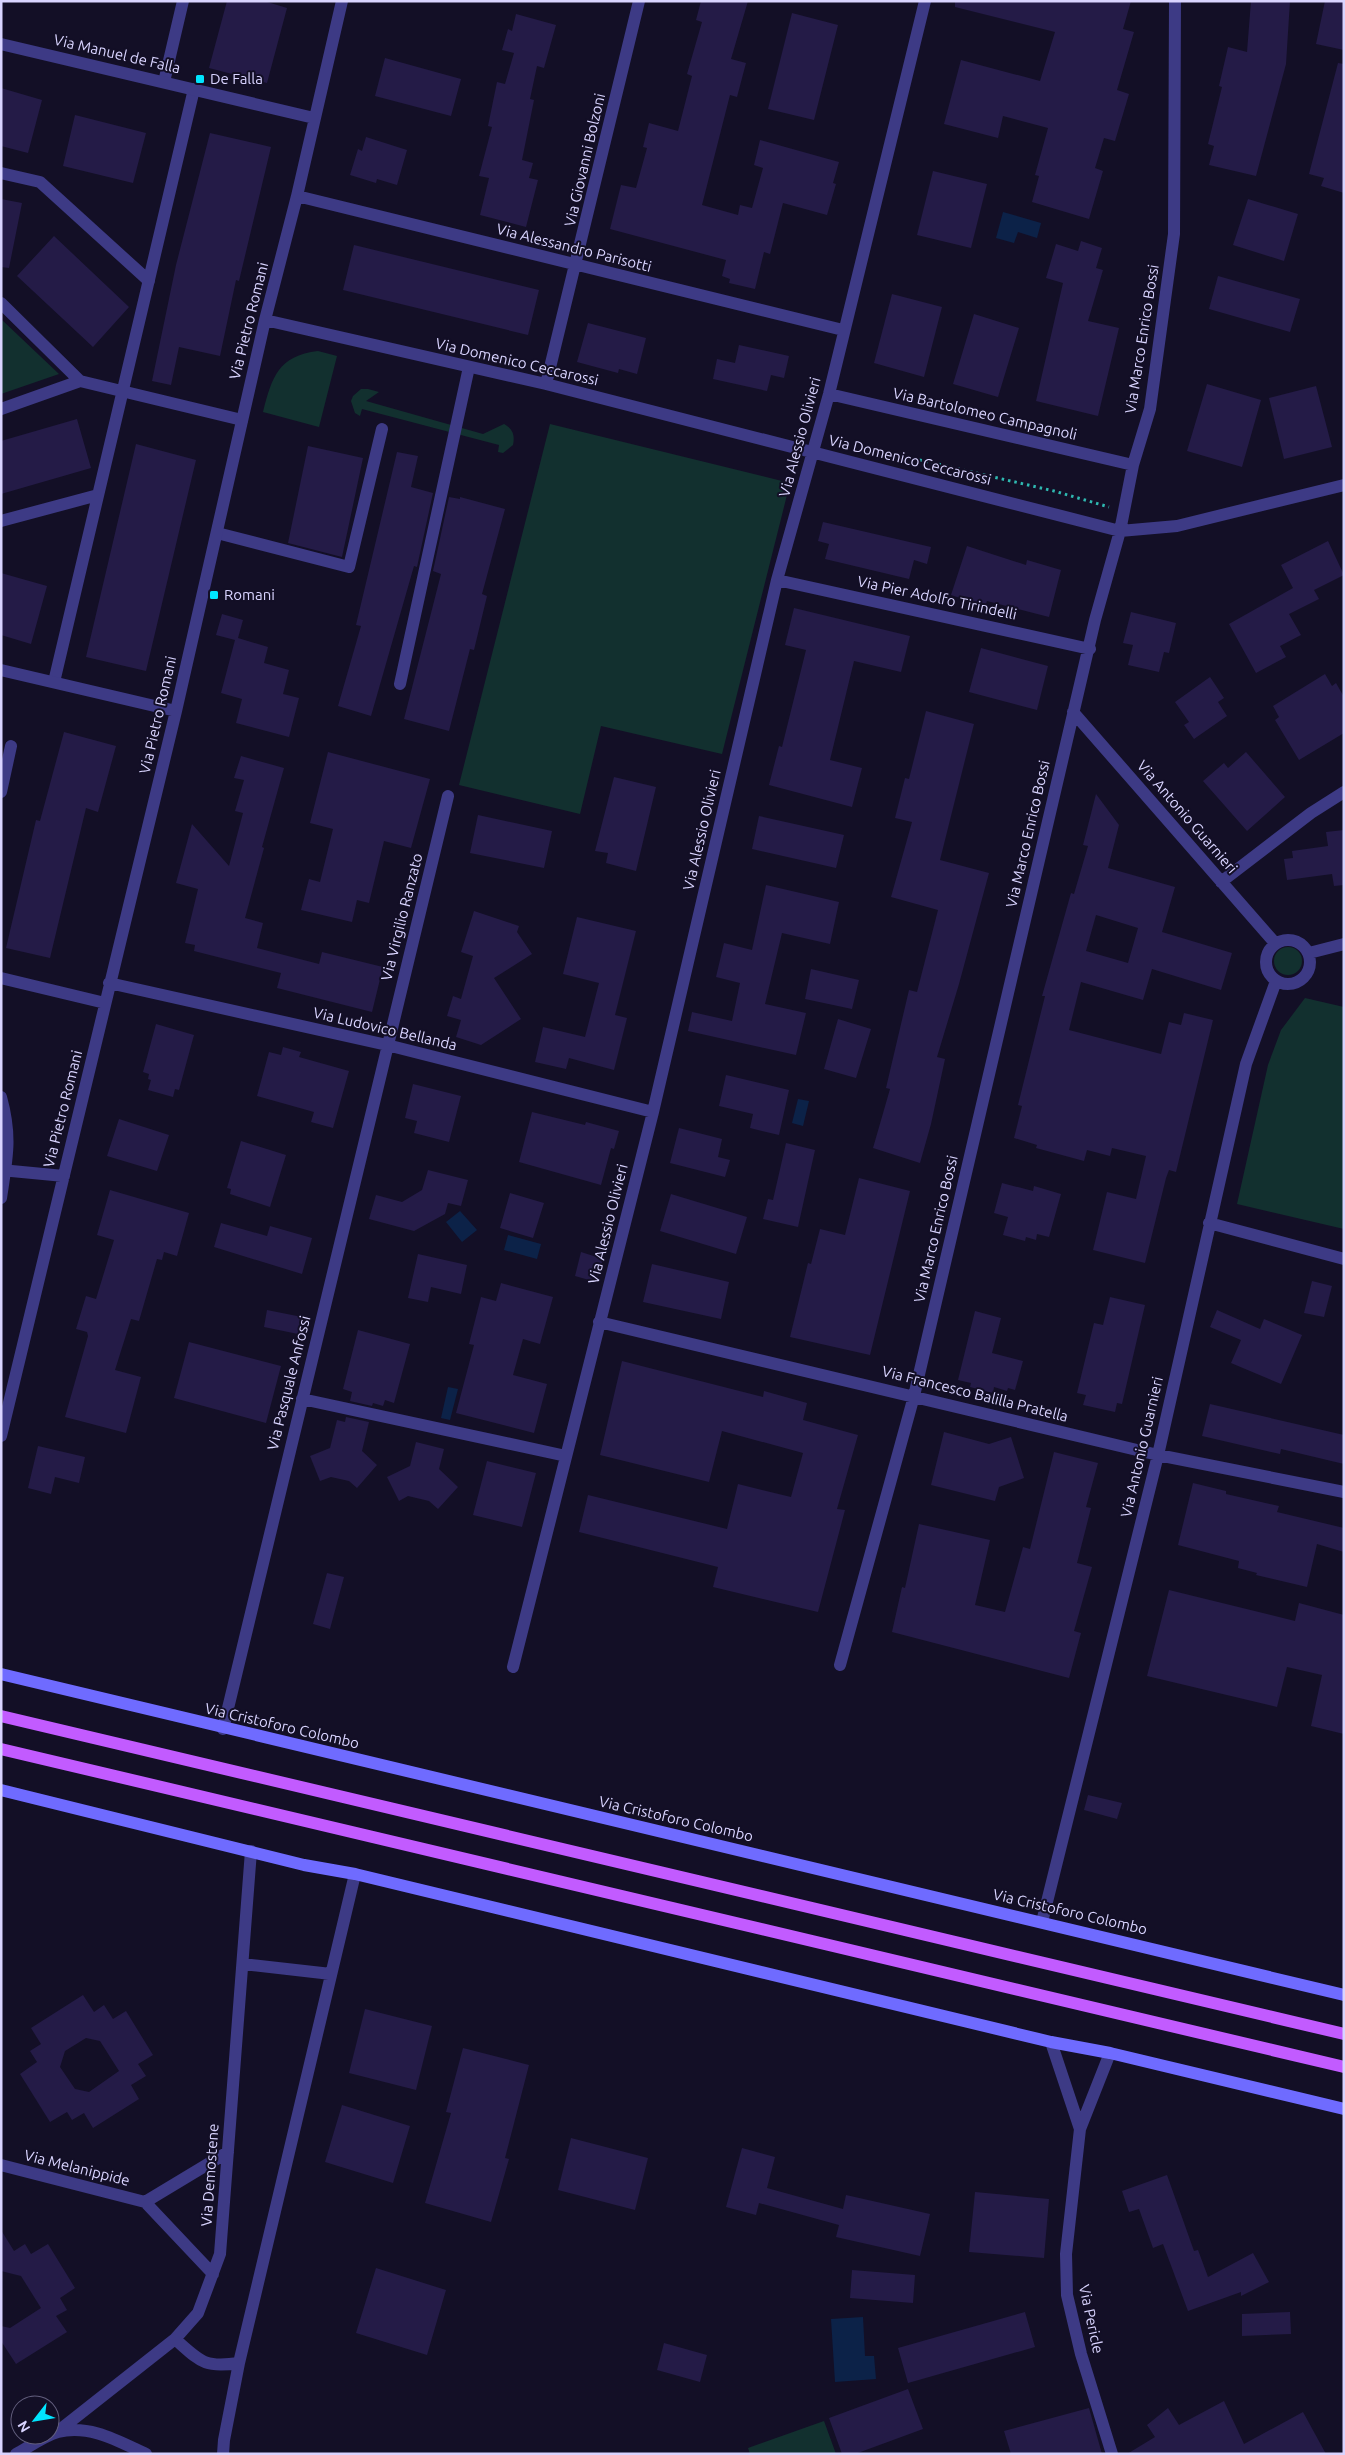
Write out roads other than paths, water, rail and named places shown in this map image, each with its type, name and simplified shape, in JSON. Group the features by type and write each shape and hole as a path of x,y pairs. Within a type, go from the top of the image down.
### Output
{"main road":[{"path":"1,1716 1344,2034"},
{"path":"1,1749 1344,2067"}],"street":[{"path":"164,82 183,1"},
{"name":"Via Pietro Romani","path":"1,1436 176,711 265,320 297,196 342,1"},
{"name":"Via Giovanni Bolzoni","path":"546,384 639,1"},
{"name":"Via Alessio Olivieri","path":"513,1667 653,1112 777,580 829,394 843,330 925,1"},
{"name":"Via Marco Enrico Bossi","path":"840,1665 914,1396 1073,712 1090,649 1095,620 1120,531 1133,465 1150,409 1174,234 1174,1"},
{"name":"Via Manuel de Falla","path":"1,44 314,118"},
{"path":"54,682 194,89"},
{"path":"1,173 40,182 149,281"},
{"name":"Via Alessandro Parisotti","path":"297,196 843,330"},
{"path":"1,303 80,381 242,420"},
{"name":"Via Domenico Ceccarossi","path":"265,320 546,384 1120,531 1177,526 1344,485"},
{"path":"400,684 469,366"},
{"path":"1,408 80,381"},
{"name":"Via Bartolomeo Campagnoli","path":"829,394 1133,465"},
{"path":"217,533 349,567 382,429"},
{"path":"1,521 98,495"},
{"name":"Via Pier Adolfo Tirindelli","path":"777,580 1090,649"},
{"path":"1,670 176,711"},
{"name":"Via Antonio Guarnieri","path":"1073,712 1275,943"},
{"path":"1,792 11,746"},
{"path":"1221,882 1311,813 1344,792"},
{"name":"Via Virgilio Ranzato","path":"388,1046 448,796"},
{"path":"1292,939 1300,942 1309,953 1311,966 1302,980 1285,984 1276,981 1266,967 1266,958 1275,943 1292,939"},
{"path":"1309,953 1344,944"},
{"path":"1,978 105,1003"},
{"name":"Via Antonio Guarnieri","path":"1042,1922 1158,1455 1246,1064 1276,981"},
{"name":"Via Ludovico Bellanda","path":"109,983 388,1046 653,1112"},
{"name":"Via Pasquale Anfossi","path":"223,1729 388,1046"},
{"path":"1,1097 6,1116 9,1146 3,1170 1,1198"},
{"path":"3,1170 64,1176"},
{"path":"1210,1223 1344,1259"},
{"name":"Via Francesco Balilla Pratella","path":"599,1322 1158,1455 1344,1492"},
{"path":"302,1399 566,1456"},
{"name":"Via Cristoforo Colombo","path":"1,1674 223,1729 1344,1995"},
{"path":"1,1790 304,1865 355,1874 1051,2042 1110,2053 1344,2109"},
{"name":"Via Demostene","path":"60,2430 175,2339 198,2313 214,2274 220,2254 251,1851"},
{"path":"223,2454 239,2364 355,1874"},
{"path":"243,1964 331,1974"},
{"name":"Via Pericle","path":"1051,2042 1080,2129"},
{"name":"Via Pericle","path":"1110,2053 1080,2129 1066,2254 1067,2295 1081,2354 1112,2454"},
{"name":"Via Melanippide","path":"145,2202 228,2152"},
{"name":"Via Melanippide","path":"1,2165 145,2202 214,2274"},
{"path":"175,2339 197,2359 216,2367 239,2364"},
{"path":"60,2432 80,2429 98,2433 146,2454"},
{"path":"16,2454 33,2445"}],"water":[{"path":"1003,212 1041,223 1037,238 1018,232 1014,243 996,238"},
{"path":"798,1099 809,1101 803,1126 792,1123"},
{"path":"460,1211 477,1230 462,1242 446,1222"},
{"path":"508,1235 541,1244 537,1259 504,1250"},
{"path":"448,1387 458,1389 450,1420 441,1418"},
{"path":"863,2317 865,2356 874,2356 876,2379 835,2382 831,2319"}],"place":[{"name":"De Falla","path":"200,79"},
{"name":"Romani","path":"214,595"}]}
